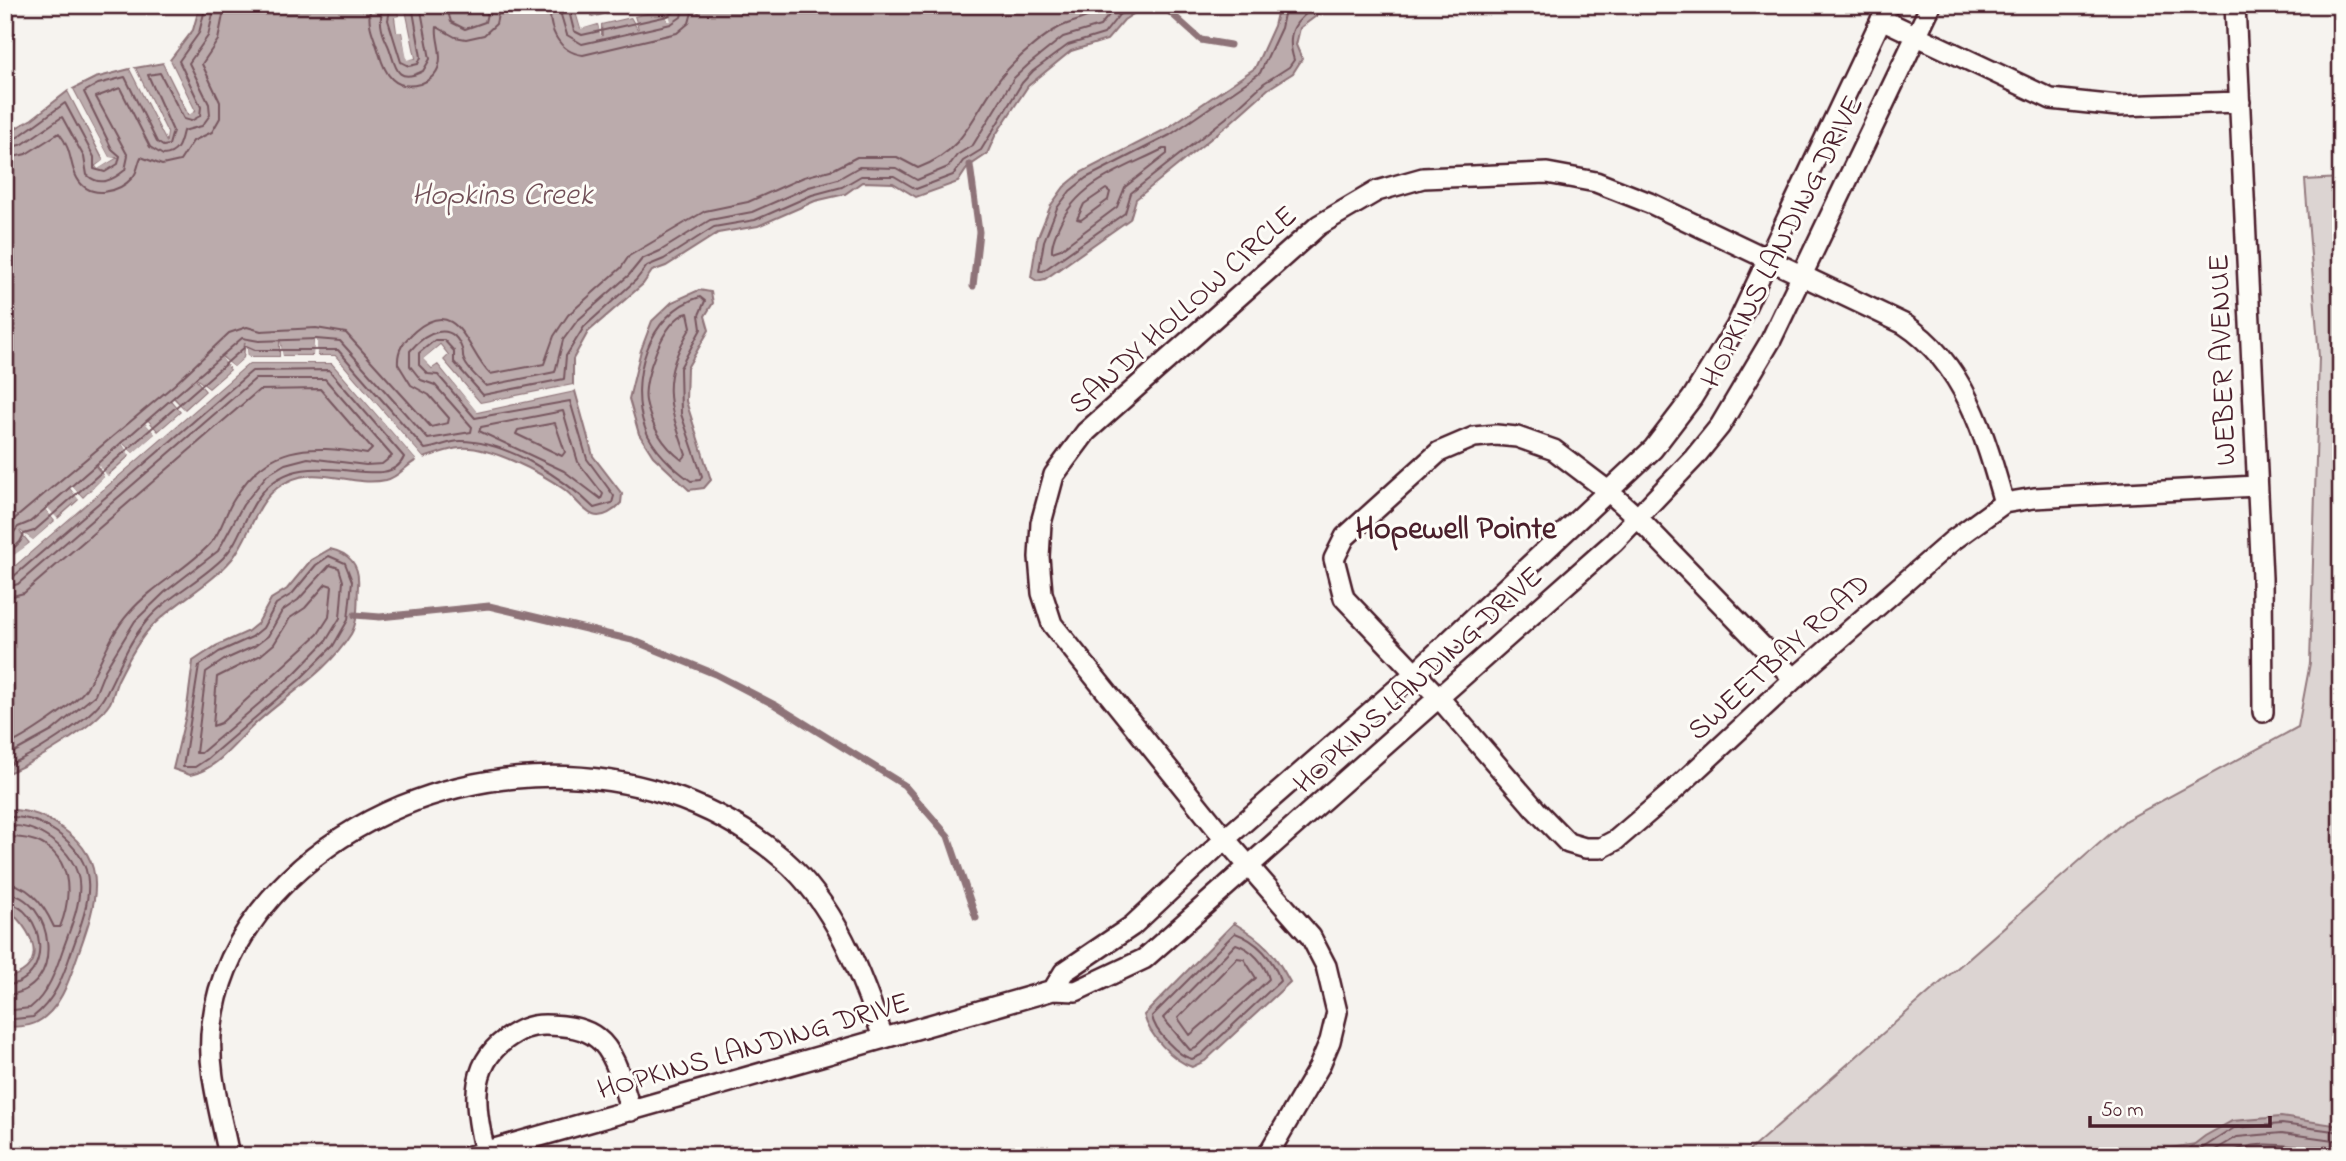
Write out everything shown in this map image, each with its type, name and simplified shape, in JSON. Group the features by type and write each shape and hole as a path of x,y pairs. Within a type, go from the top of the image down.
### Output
{"street":[{"name":"HOPKINS LANDING DRIVE","path":"477,1154 1053,990 1076,991 1144,959 1440,699 1638,518 1720,426 1771,340 1931,5"},
{"name":"WEBER AVENUE","path":"2235,5 2262,578 2263,712"},
{"name":"HOPKINS LANDING DRIVE","path":"1053,990 1064,972 1132,926 1225,839 1414,674 1653,449 1692,398 1736,327 1885,12"},
{"path":"1885,12 1915,37 2051,99 2118,106 2240,103"},
{"name":"SANDY HOLLOW CIRCLE","path":"1267,1156 1319,1067 1330,1041 1337,1012 1326,966 1311,937 1225,839 1052,624 1042,593 1039,557 1041,523 1054,475 1086,432 1320,225 1377,191 1423,178 1546,173 1596,183 1652,204 1904,324 1923,336 1954,371 1979,424 2004,503"},
{"name":"SWEETBAY ROAD","path":"1794,679 1638,518 1608,491 1554,450 1517,437 1474,437 1439,452 1345,537 1334,559 1344,598 1440,699 1568,843 1601,848 1616,840 1671,793 1794,679 1952,541 2004,503 2034,498 2256,486"},
{"path":"229,1156 213,1075 212,1026 223,980 240,938 271,896 306,862 358,824 405,803 464,785 516,778 570,777 633,784 683,799 740,827 784,860 820,899 848,946 883,1037"},
{"path":"477,1154 475,1115 480,1070 491,1049 529,1026 564,1025 597,1037 610,1055 631,1111"}],"shaded area":[{"path":"2341,178 2341,1131 2290,1129 2158,1150 2151,1156 1743,1156 2126,820 2298,727 2310,663 2319,357 2305,180"}],"water":[{"name":"Hopkins Creek","path":"200,5 397,5 397,31 402,31 408,59 415,58 404,5 462,5 463,13 474,11 473,5 628,5 629,10 606,15 604,6 601,7 603,15 592,18 589,9 576,12 581,28 598,24 602,36 601,24 631,17 638,29 634,16 664,9 668,21 667,9 695,5 699,14 698,5 1147,5 1124,20 1107,40 1071,51 1028,86 995,136 987,154 968,167 958,182 916,197 893,183 862,182 845,194 815,201 758,226 718,233 666,266 652,271 643,284 588,332 573,359 573,385 480,403 443,360 448,355 440,345 424,359 432,368 438,364 478,412 575,391 593,456 622,494 621,503 608,513 593,515 565,490 499,455 472,448 460,448 423,458 335,356 317,356 314,340 314,356 282,356 280,341 280,357 248,357 245,342 244,358 234,368 222,357 231,370 209,389 196,379 206,391 187,408 184,410 174,398 171,400 181,412 158,432 148,421 146,423 156,434 133,454 121,442 131,455 107,476 96,466 105,477 83,498 70,488 80,499 57,519 45,508 55,521 33,541 20,531 30,543 7,564 5,134 32,119 68,91 104,161 96,166 98,168 116,158 109,158 73,89 95,78 130,69 166,140 167,133 135,68 163,63 188,114 195,111 170,60 193,30"},
{"path":"1279,5 1331,5 1300,28 1296,45 1302,59 1293,73 1268,89 1136,199 1130,219 1045,279 1037,281 1031,277 1037,239 1051,205 1064,187 1082,172 1166,129 1255,68 1274,26"},
{"path":"699,290 711,292 713,303 705,316 709,330 687,368 686,401 711,480 704,488 689,490 653,456 639,434 629,399 641,350 652,321 672,302"},
{"path":"249,363 332,363 417,460 386,480 358,481 317,475 290,480 277,488 257,513 238,550 223,569 146,633 129,659 110,703 102,713 62,744 5,774 5,574"},
{"path":"330,549 348,557 357,572 357,610 351,634 318,672 253,726 217,762 190,775 173,769 186,715 193,661 216,646 247,632 258,623 271,599 287,589 311,560"},
{"path":"9,810 44,817 79,843 89,857 95,889 93,906 82,942 57,1003 45,1017 34,1024 5,1027 5,979 20,973 29,965 33,956 30,936 5,907 5,812"},
{"path":"1234,923 1267,948 1290,982 1205,1061 1192,1067 1184,1064 1162,1046 1144,1015"},
{"path":"2281,1117 2341,1126 2341,1156 2179,1156 2205,1136 2232,1121"}],"pier":[{"path":"397,5 404,5 415,58 407,60 402,32 397,32","holes":["401,7 410,55 405,30 400,28"]},
{"path":"628,5 632,9 649,5 647,9 663,5 681,5 667,9 671,21 668,21 664,9 634,16 638,29 631,17 601,24 601,37 598,24 581,29 576,12 589,8 592,18 603,15 601,6 604,6 606,15 629,10","holes":["637,11 583,24 580,14 587,13 592,21"]},
{"path":"170,60 195,111 189,115 163,63 166,61 190,110 167,61"},
{"path":"135,68 167,133 166,140 130,69"},
{"path":"73,89 109,157 116,158 98,169 96,166 104,160 68,91"},
{"path":"314,340 317,340 317,356 335,356 426,461 420,460 419,463 332,363 249,363 5,574 5,570 188,412 6,567 5,562 30,543 20,531 33,540 55,521 45,509 47,507 58,519 79,500 70,488 72,486 83,498 104,477 97,464 108,476 130,456 121,442 133,453 155,434 145,423 148,421 158,432 181,412 171,400 173,398 185,410 206,391 196,379 209,389 231,370 221,357 234,367 244,358 246,341 248,357 280,357 280,341 283,356 313,356"},
{"path":"440,345 448,355 443,360 480,403 573,385 575,391 477,412 438,364 432,368 423,359"}],"waterway":[{"path":"1162,5 1201,40 1230,45"},
{"path":"970,165 979,232 973,286"},
{"path":"355,615 380,617 489,606 632,640 715,674 775,705 904,785 948,836 976,918"}],"district":[{"name":"Hopewell Pointe","path":"1456,527"}]}
